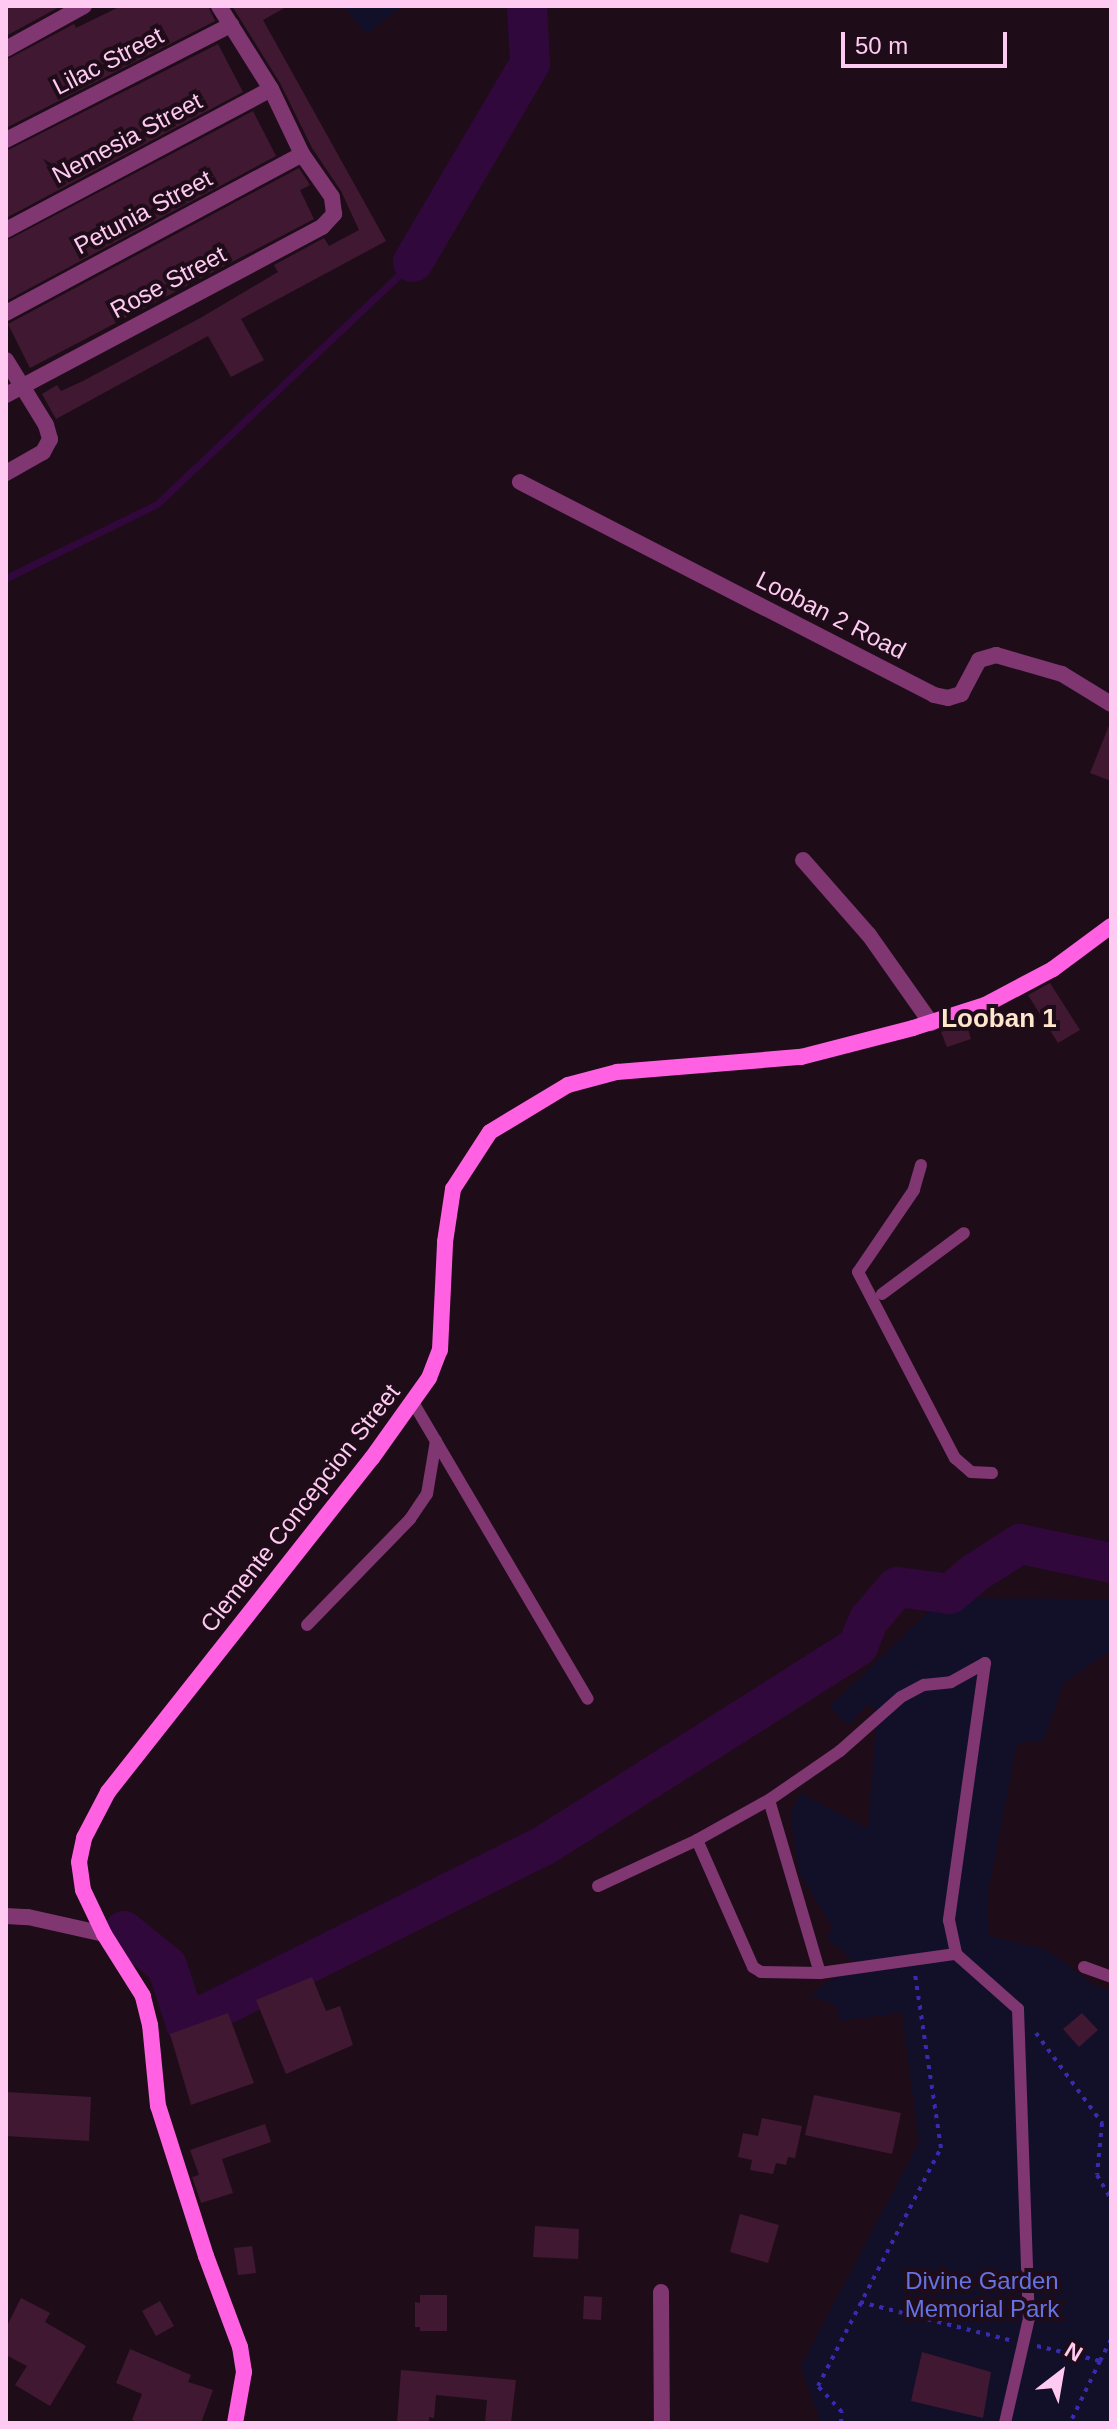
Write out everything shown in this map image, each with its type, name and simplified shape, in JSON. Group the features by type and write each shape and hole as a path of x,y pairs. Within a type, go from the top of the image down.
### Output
{"street":[{"path":"6,49 84,6"},
{"path":"219,6 271,89 302,154"},
{"name":"Lilac Street","path":"6,140 231,25"},
{"name":"Nemesia Street","path":"6,230 271,89"},
{"name":"Rose Street","path":"14,391 322,227 334,214 332,197 302,154"},
{"name":"Petunia Street","path":"6,313 302,154"},
{"path":"6,360 14,391 46,425 50,439 43,452 6,473"},
{"name":"Looban 2 Road","path":"520,482 934,695 948,698 961,694 979,660 996,655 1062,674 1111,704"},
{"path":"803,860 869,935 931,1023"},
{"name":"Clemente Concepcion Street","path":"235,2423 244,2372 240,2347 206,2256 158,2106 143,1996 104,1934 83,1890 79,1862 94,1814 414,1404 440,1350 445,1242 453,1189 490,1132 568,1085 617,1072 801,1057 931,1023 985,1005 1053,969 1111,926"},
{"path":"6,1916 28,1917 104,1934"},
{"path":"661,2292 662,2423"}],"lane":[{"path":"921,1165 914,1190 858,1272 955,1458 971,1472 992,1473"},
{"path":"882,1294 964,1233"},
{"path":"414,1404 588,1699"},
{"path":"307,1625 410,1519 427,1494 436,1441"},
{"path":"598,1886 697,1840 769,1800 840,1751 901,1697 924,1685 951,1682 985,1663 949,1920 956,1954 1018,2009 1029,2318 1005,2423"},
{"path":"769,1800 820,1973"},
{"path":"697,1840 753,1967 768,1975 820,1973 956,1954"},
{"path":"1084,1967 1111,1977"}],"path":[{"path":"841,2423 842,2412 818,2386 941,2148 913,1961"},
{"path":"1018,2009 1102,2123 1097,2175 1111,2199"},
{"path":"860,2302 1100,2361"},
{"path":"1070,2423 1111,2339"}],"green space":[{"path":"344,6 403,6 366,34"},
{"name":"Divine Garden Memorial Park","path":"943,1598 1111,1599 1111,1650 1063,1684 1043,1741 1017,1743 987,1899 989,1936 1047,1950 1095,1986 1111,1991 1111,2423 821,2423 801,2366 919,2142 902,2013 839,2021 836,2005 811,1996 853,1961 827,1938 832,1926 799,1873 790,1814 800,1793 868,1829 877,1711 867,1704 849,1725 829,1707"}],"building":[{"path":"6,6 61,6 6,36"},
{"path":"121,6 208,6 215,21 6,128 6,60 74,24 76,28"},
{"path":"232,6 288,6 263,20 386,241 241,319 264,360 231,377 208,336 56,419 42,394 57,385 61,391 83,381 202,317 278,272 274,265 324,238 329,246 359,230 341,191 312,148 280,83"},
{"path":"218,44 243,92 6,218 6,151"},
{"path":"253,111 276,156 6,301 6,241"},
{"path":"299,168 310,185 300,190 314,219 30,368 8,324"},
{"path":"1111,723 1111,781 1090,773"},
{"path":"1050,983 1080,1030 1058,1043 1028,995"},
{"path":"966,1023 971,1039 947,1047 941,1032"},
{"path":"312,1977 326,2011 340,2006 353,2045 286,2074 256,2000"},
{"path":"228,2013 254,2083 191,2105 170,2034"},
{"path":"1082,2013 1098,2030 1079,2047 1063,2029"},
{"path":"6,2092 91,2097 89,2141 6,2136"},
{"path":"814,2095 901,2113 892,2154 805,2135"},
{"path":"762,2118 802,2126 795,2158 788,2157 786,2165 776,2163 773,2174 750,2170 752,2160 738,2157 743,2133 758,2136"},
{"path":"265,2124 271,2142 222,2159 233,2193 201,2203 192,2177 199,2175 190,2150"},
{"path":"740,2214 779,2225 768,2263 730,2252"},
{"path":"535,2226 579,2229 578,2259 533,2257"},
{"path":"252,2246 256,2273 238,2275 234,2248"},
{"path":"420,2295 447,2295 447,2331 420,2331 420,2327 415,2327 415,2302 420,2303"},
{"path":"584,2296 602,2297 601,2320 583,2319"},
{"path":"21,2298 50,2313 45,2322 86,2346 50,2406 15,2385 27,2366 6,2355 6,2328"},
{"path":"160,2301 174,2326 156,2336 142,2311"},
{"path":"130,2349 191,2375 188,2382 213,2390 201,2423 142,2423 132,2420 142,2394 116,2383"},
{"path":"922,2352 991,2372 983,2418 911,2401"},
{"path":"401,2370 516,2380 511,2423 485,2423 487,2400 436,2395 434,2418 429,2417 429,2423 397,2423"}],"waterway":[{"path":"413,262 530,63 527,6"},
{"path":"6,578 157,504 413,262"},
{"path":"124,1931 167,1966 186,2024 545,1845 858,1646 868,1621 897,1587 950,1594 976,1572 1020,1544 1111,1563"}],"district":[{"name":"Looban 1","path":"999,1019"}]}
